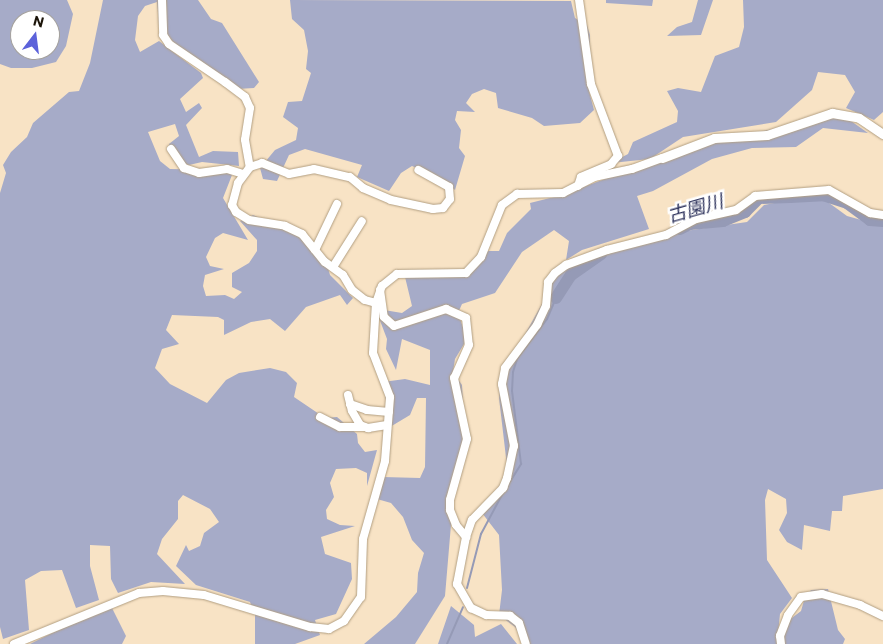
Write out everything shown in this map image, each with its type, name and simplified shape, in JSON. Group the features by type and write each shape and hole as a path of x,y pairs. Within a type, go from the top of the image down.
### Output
{"street":[{"path":"162,0 162,28 169,44 245,97 251,118 245,140 250,167"},
{"path":"578,186 581,177 611,164 618,156 591,84 579,0"},
{"path":"14,644 140,593 163,591 204,595 310,627 329,629 344,621 361,597 363,539 385,461 390,397 373,353 376,303 380,290 388,278 397,274 466,273 481,257 502,205 517,194 563,192 594,177 632,170 714,138 767,135 832,113 859,118 883,134"},
{"path":"171,149 184,168 199,173 227,169 243,174"},
{"path":"376,303 358,295 295,229 260,223 236,212 234,196 243,174 250,167 262,163 289,174 314,169 350,177 363,188 391,200 433,209 443,208 451,191 432,176 418,170"},
{"path":"526,644 519,622 510,616 486,615 471,608 457,584 466,537 472,520 503,488 508,478 514,446 502,384 505,368 537,326 546,306 548,282 555,273 566,264 666,235 696,219 736,210 755,196 830,190 870,214 883,214"},
{"path":"315,250 337,204"},
{"path":"333,267 362,221"},
{"path":"380,290 384,317 394,326 446,309 466,318 469,345 454,378 467,439 450,510 456,525 466,537"},
{"path":"348,395 350,404 364,427"},
{"path":"350,404 367,410 389,412"},
{"path":"320,417 340,427 387,425"},
{"path":"781,644 780,636 788,615 801,597 822,594 860,605 883,616"}],"shaded area":[{"path":"0,0 67,0 73,14 66,46 60,56 60,10 10,10 10,60 57,60 56,62 32,68 11,68 0,64"},
{"path":"103,0 198,0 211,19 222,23 259,82 254,88 237,89 180,51 159,24 157,2 145,6 138,16 135,40 140,52 159,41 201,73 203,78 180,99 186,112 199,103 202,108 186,125 199,157 213,151 238,152 239,166 202,162 189,165 179,162 170,152 169,144 179,136 175,124 148,132 160,161 170,169 223,170 232,175 223,198 248,240 223,233 215,238 206,257 210,266 224,269 205,275 203,286 206,296 225,295 234,299 242,292 232,287 232,273 249,263 257,251 257,240 240,221 253,215 302,235 324,255 330,275 353,298 347,305 340,295 306,307 285,331 270,319 251,322 224,335 224,320 218,317 172,315 166,330 179,344 162,349 155,368 170,384 207,403 226,380 239,373 270,368 286,372 297,383 294,397 325,418 337,417 357,434 358,443 365,452 377,450 367,486 367,473 356,468 336,469 330,483 334,497 326,510 327,519 340,525 355,526 321,537 325,554 351,563 352,579 336,614 315,620 320,635 295,644 255,644 255,614 250,602 196,585 176,566 186,545 189,551 200,546 204,533 219,522 210,509 183,495 178,501 178,519 162,539 157,554 185,584 151,582 118,593 111,579 110,546 90,545 90,566 99,600 76,608 62,570 41,571 25,580 29,630 3,639 0,627 0,193 6,173 3,165 11,152 27,137 33,123 69,92 79,91 90,63"},
{"path":"290,0 571,1 575,18 587,25 590,35 589,91 594,110 580,123 544,126 532,118 498,108 496,93 484,89 472,94 466,103 475,112 457,111 455,120 461,130 459,148 465,156 455,190 440,178 412,166 401,173 389,191 357,177 362,165 305,149 289,155 277,181 263,179 260,168 275,150 296,140 298,128 283,117 288,102 302,101 311,73 306,69 308,51 304,30 292,19"},
{"path":"606,0 653,0 652,6 606,3"},
{"path":"698,0 713,0 701,35 667,36 677,27 692,22"},
{"path":"743,0 883,0 883,112 874,120 846,108 855,92 845,75 818,72 812,90 776,122 683,137 650,159 611,163 628,154 633,142 677,122 678,111 667,91 678,88 701,92 715,56 739,47 744,27"},
{"path":"835,117 851,121 868,133 823,128 796,147 752,148 712,159 653,191 637,196 649,229 582,250 566,260 569,241 554,230 522,252 495,293 462,304 458,313 467,339 455,359 453,372 462,385 465,438 453,501 445,596 415,644 364,644 396,617 417,592 418,573 424,553 412,540 403,517 391,503 377,499 383,477 420,478 425,467 426,398 417,398 410,415 390,427 383,382 405,379 430,385 430,350 402,339 396,370 386,349 387,339 379,318 384,310 402,313 412,306 405,277 465,275 476,268 488,251 499,251 507,233 531,209 530,203 562,195 701,143"},
{"path":"790,200 825,200 847,216 872,223 883,220 883,489 843,496 842,511 832,511 830,531 804,525 802,550 787,542 779,530 787,513 786,499 768,489 765,500 767,560 792,598 780,614 777,644 526,644 515,627 499,615 502,590 499,535 482,513 502,485 507,466 499,398 501,377 543,302 547,287 556,275 571,266 644,237 747,222 764,205"},
{"path":"828,589 838,630 845,639 843,644 784,644 784,624 801,611 805,597 811,590"},
{"path":"110,604 126,636 122,644 30,644"},
{"path":"451,606 474,625 475,637 501,624 517,644 438,644"}],"waterway":[{"name":"古園川","path":"680,229 690,224 723,221 745,212 759,198 823,195 847,203 870,220 883,221"},
{"name":"古園川","path":"556,298 571,275 601,254"},
{"path":"508,485 521,464 512,391 513,372 517,359 547,319 556,298"},
{"path":"467,588 481,534 503,493"},
{"path":"447,644 463,607"}]}
